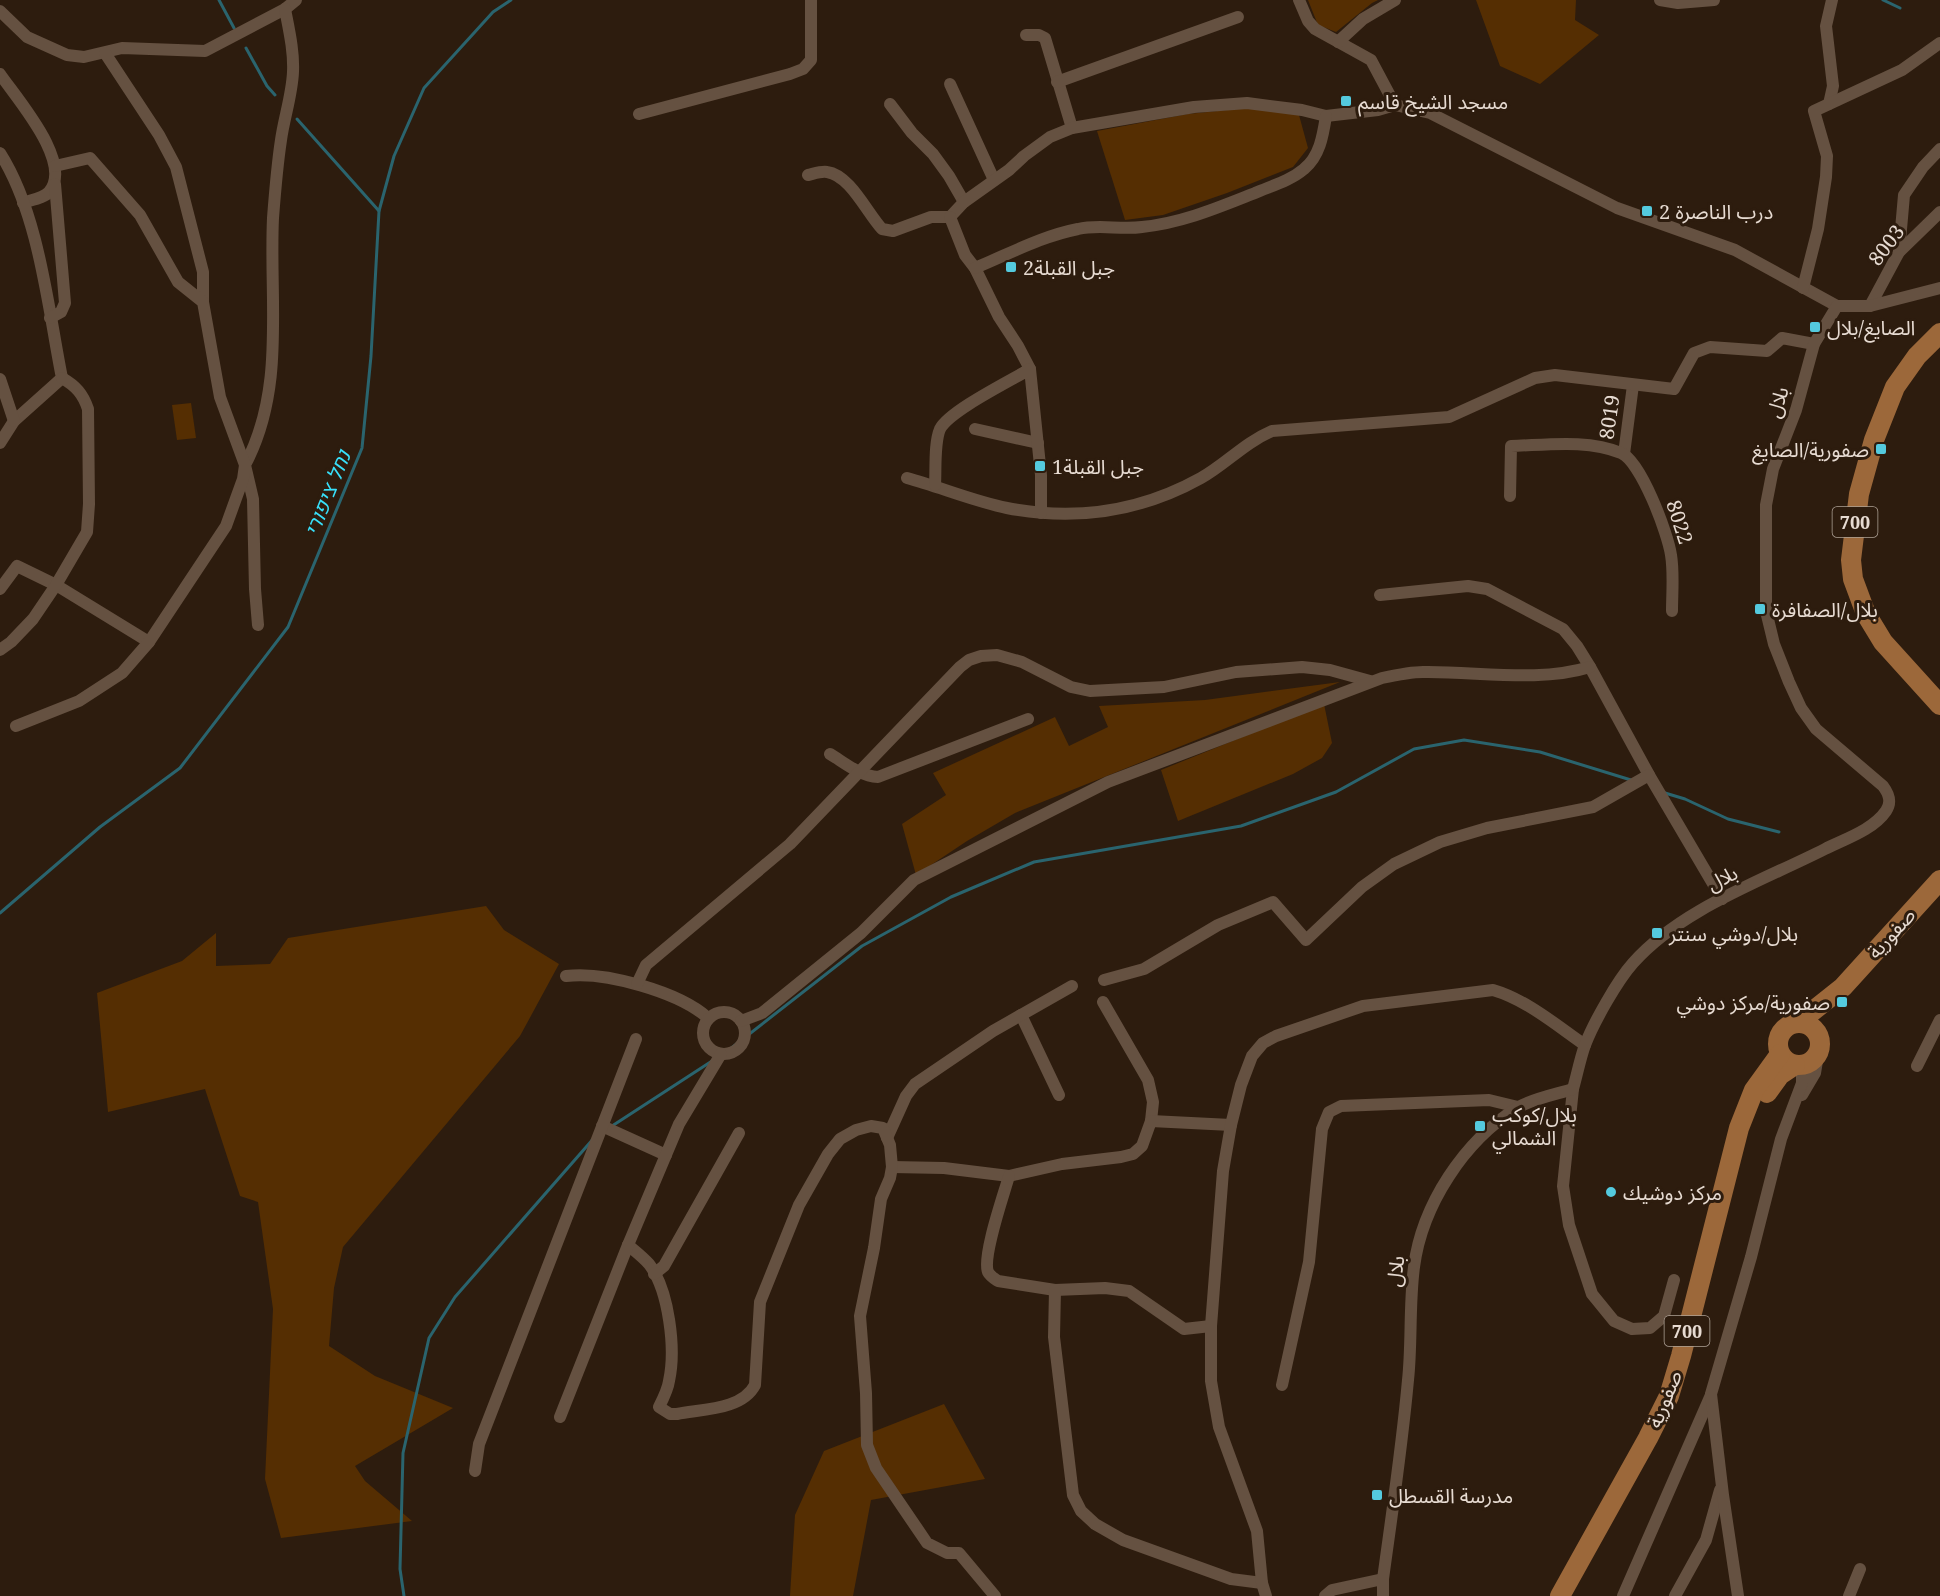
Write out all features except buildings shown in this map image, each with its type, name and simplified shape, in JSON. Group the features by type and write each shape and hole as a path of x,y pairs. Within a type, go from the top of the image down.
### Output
{"main road":[{"name":"700","path":"1940,333 1917,356 1895,387 1874,440 1858,494 1851,560 1853,579 1866,614 1883,642 1940,705"},
{"name":"صفورية","path":"1799,1022 1843,987 1940,880"},
{"name":"صفورية","path":"1817,1033 1843,987"},
{"name":"700","path":"1799,1022 1791,1023 1780,1033 1778,1040 1799,1060"},
{"path":"1799,1022 1806,1024 1817,1033 1820,1048 1799,1060"},
{"name":"صفورية","path":"1560,1596 1669,1396 1739,1128 1754,1090 1799,1060"},
{"name":"صفورية","path":"1573,1596 1659,1442 1678,1401 1692,1360 1749,1135 1773,1082 1799,1060"}],"street":[{"path":"0,11 27,37 67,55 84,57 122,48 204,51 285,9 296,0"},
{"path":"639,114 803,69 811,60 811,0"},
{"path":"1299,0 1308,21 1315,29 1371,60 1395,105"},
{"path":"1338,42 1363,19 1395,0"},
{"path":"1660,0 1678,3 1714,0"},
{"path":"1828,104 1833,86 1826,26 1832,0"},
{"path":"16,726 79,701 122,673 149,642 226,526 243,479 245,465 256,444 270,392 274,330 273,219 280,141 293,74 291,43 285,9"},
{"path":"1057,82 1238,17"},
{"path":"1026,35 1039,35 1045,38 1072,128"},
{"path":"1803,288 1818,229 1826,177 1827,156 1814,111 1902,70 1940,43"},
{"path":"105,53 159,135 176,166 203,272 203,302 220,397 245,465 253,499 258,625"},
{"path":"0,74 46,140 55,166 64,303 61,312 50,318"},
{"path":"950,84 994,180"},
{"path":"808,175 827,172 840,178 852,188 877,223 887,231 893,231 931,218 950,217 964,202 1050,137 1072,128 1194,106 1247,103 1302,110 1326,116 1378,110 1395,105 1430,113 1617,208 1735,250 1837,306 1870,306 1940,288"},
{"path":"890,104 912,133 933,154 964,202"},
{"path":"975,268 1059,233 1106,226 1138,228 1182,220 1288,179 1305,169 1314,158 1322,141 1326,116"},
{"path":"1899,252 1904,195 1923,166 1940,149"},
{"path":"55,166 90,158 140,216 178,282 203,302"},
{"path":"0,650 33,619 56,585 87,532 89,504 88,409 79,390 62,378 34,234 23,203 2,159"},
{"path":"23,203 47,195 55,184"},
{"name":"8003","path":"1870,306 1899,252 1940,212"},
{"path":"950,217 965,255 975,268 999,317 1030,369 1038,443 1041,513"},
{"name":"بلال","path":"1383,1596 1383,1579 1409,1378 1410,1305 1414,1264 1427,1215 1443,1184 1467,1152 1490,1129 1518,1107 1573,1089 1585,1045 1614,988 1634,962 1673,928 1722,899 1867,828 1882,816 1890,802 1883,786 1816,729 1808,719 1789,682 1774,644 1766,611 1766,505 1773,469 1796,410 1814,344 1837,306"},
{"path":"907,478 1005,507 1041,513 1073,515 1111,511 1155,499 1201,478 1255,438 1272,431 1449,417 1535,378 1554,375 1674,389 1694,353 1710,347 1767,351 1782,338 1814,344"},
{"path":"935,485 938,436 941,427 956,413 1030,369"},
{"path":"0,443 14,421 62,378"},
{"path":"0,379 14,421"},
{"name":"8019","path":"1624,454 1633,385"},
{"path":"975,429 1038,443"},
{"path":"1510,496 1511,446 1571,444 1624,454"},
{"name":"8022","path":"1624,454 1630,459 1645,483 1672,556 1671,611"},
{"path":"0,589 17,566 56,585 149,642"},
{"path":"1380,595 1468,586 1487,589 1563,629 1590,667 1649,775 1722,899"},
{"path":"637,984 646,965 790,844 969,660 981,656 997,655 1022,662 1071,687 1090,691 1164,687 1236,672 1302,667 1330,670 1370,681"},
{"path":"741,1021 762,1013 861,933 914,880 1108,782 1382,678 1421,672 1548,675 1572,673 1590,667"},
{"path":"830,754 868,777 878,777 891,774 1028,719"},
{"path":"1104,980 1144,969 1218,925 1273,902 1306,940 1362,887 1394,864 1440,842 1487,828 1593,807 1649,775"},
{"path":"567,976 582,974 637,984 675,997 698,1009 708,1018"},
{"path":"887,1138 906,1096 915,1084 993,1031 1072,986"},
{"path":"1266,1596 1262,1583 1257,1531 1219,1427 1211,1381 1210,1326 1223,1171 1240,1085 1252,1056 1263,1043 1276,1036 1363,1006 1493,990 1508,994 1527,1004 1585,1045"},
{"path":"892,1167 944,1168 1010,1176 1062,1164 1133,1154 1142,1146 1151,1121 1153,1102 1148,1080 1104,1002"},
{"path":"722,1012 736,1016 741,1021 745,1037 736,1050 721,1054 709,1048 703,1037 708,1018 722,1012"},
{"path":"1021,1015 1059,1095"},
{"path":"1917,1066 1940,1020"},
{"path":"475,1471 479,1444 636,1039"},
{"path":"560,1418 628,1245 679,1124 721,1054"},
{"path":"1623,1596 1711,1394 1751,1257 1781,1140 1802,1083 1799,1060"},
{"path":"1796,1103 1808,1088 1815,1073 1799,1060"},
{"path":"1573,1089 1563,1186 1569,1225 1592,1294 1614,1321 1632,1329 1650,1328 1664,1316 1674,1280"},
{"path":"1282,1385 1309,1262 1322,1129 1329,1112 1341,1106 1489,1100 1518,1107"},
{"path":"1151,1121 1231,1125"},
{"path":"602,1126 666,1155"},
{"path":"628,1245 649,1264 661,1288 667,1309 670,1333 669,1382 659,1407 670,1414 676,1414 734,1404 751,1393 755,1385 760,1302 799,1205 828,1154 840,1139 856,1130 871,1126 883,1128 890,1145 892,1167 881,1198 874,1248 860,1316 866,1392 867,1446 876,1468 927,1543 947,1553 959,1552 995,1596"},
{"path":"654,1274 664,1266 739,1133"},
{"path":"1010,1176 993,1231 987,1263 988,1271 998,1281 1055,1290 1105,1288 1129,1292 1184,1329 1210,1326"},
{"path":"1055,1290 1054,1337 1073,1495 1081,1511 1095,1524 1123,1540 1231,1579 1262,1583"},
{"path":"1711,1394 1738,1596"},
{"path":"1675,1596 1706,1540 1722,1486"},
{"path":"1849,1596 1860,1569"},
{"path":"1325,1596 1332,1590 1383,1579"}],"shaded area":[{"path":"1308,0 1378,0 1336,32 1318,25"},
{"path":"1476,0 1576,0 1575,20 1599,35 1540,84 1500,66"},
{"path":"1247,108 1299,115 1308,148 1293,167 1163,215 1125,220 1097,131 1188,114"},
{"path":"191,403 196,438 177,440 172,405"},
{"path":"1340,682 1015,813 916,875 902,824 946,795 933,773 1055,717 1069,746 1108,727 1099,706 1205,700"},
{"path":"1324,704 1332,743 1322,758 1293,774 1178,821 1161,770"},
{"path":"486,906 504,930 559,964 520,1036 343,1247 334,1288 329,1346 375,1376 453,1408 355,1466 365,1481 412,1521 281,1538 265,1479 273,1309 258,1202 240,1196 205,1089 108,1112 97,993 182,961 216,933 216,966 270,964 288,938"},
{"path":"944,1404 985,1479 871,1500 853,1596 790,1596 795,1515 824,1451"}],"waterway":[{"path":"219,0 234,28"},
{"name":"נחל ציפורי","path":"0,913 100,827 180,768 288,627 362,448 371,356 379,211 394,156 424,88 493,12 511,0"},
{"path":"1883,0 1900,8"},
{"path":"246,48 267,86 275,95"},
{"path":"297,119 379,211"},
{"path":"725,1053 862,946 951,897 1034,862 1241,826 1336,792 1414,749 1464,740 1540,752 1631,780"},
{"path":"1665,793 1685,799 1728,819 1779,832"},
{"path":"612,1126 712,1061"},
{"path":"404,1596 400,1569 403,1453 429,1338 455,1297 594,1138"}],"place":[{"name":"مسجد الشيخ قاسم","path":"1346,101"},
{"name":"درب الناصرة 2","path":"1647,211"},
{"name":"جبل القبلة2","path":"1011,267"},
{"name":"الصايغ/بلال","path":"1815,327"},
{"name":"صفورية/الصايغ","path":"1881,449"},
{"name":"جبل القبلة1","path":"1040,466"},
{"name":"بلال/الصفافرة","path":"1760,609"},
{"name":"بلال/دوشي سنتر","path":"1657,933"},
{"name":"صفورية/مركز دوشي","path":"1842,1002"},
{"name":"بلال/كوكب الشمالي","path":"1480,1126"},
{"name":"مركز دوشيك","path":"1611,1192"},
{"name":"مدرسة القسطل","path":"1377,1495"}]}
